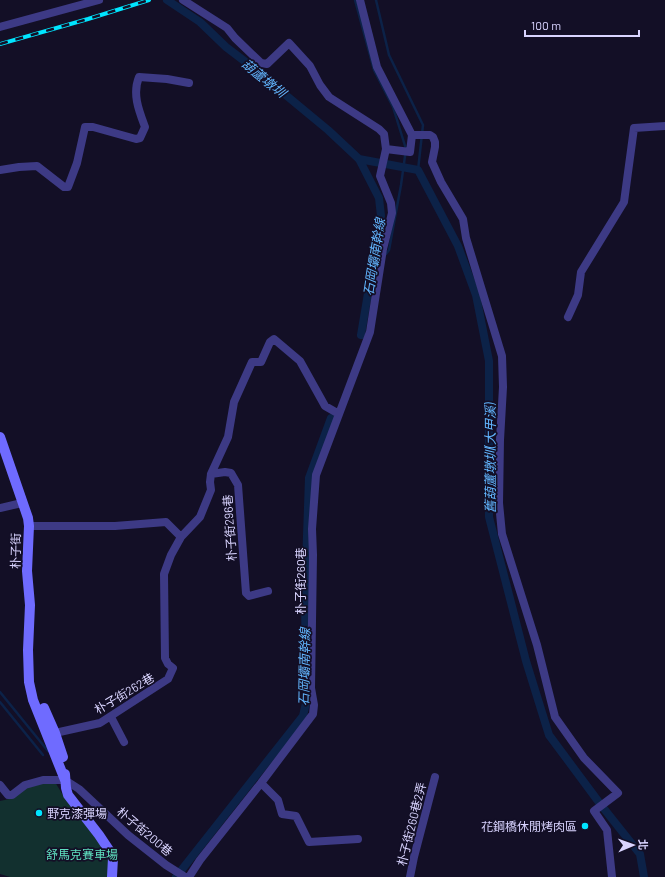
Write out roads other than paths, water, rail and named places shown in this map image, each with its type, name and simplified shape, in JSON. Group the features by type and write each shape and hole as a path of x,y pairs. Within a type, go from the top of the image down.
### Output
{"street":[{"path":"0,27 99,0"},
{"name":"朴子街260巷","path":"183,0 227,28 235,38 261,63 267,64 289,43 310,66 320,85 329,97 379,129 384,134 386,149 380,176 391,203 392,213 383,249 370,332 316,475 312,529 311,688 314,705 313,714 200,860 189,877"},
{"path":"360,0 377,66 412,135 410,152 386,149"},
{"path":"0,170 37,166 64,187 68,187 77,163 85,127 93,127 136,139 140,138 145,127 136,104 137,81 139,77 167,78 189,83"},
{"path":"568,317 578,295 581,272 624,202 634,128 665,126"},
{"path":"412,135 430,135 436,142 432,162 441,182 463,219 466,238 502,356 503,387 499,503 502,534 537,645 555,717 584,758 618,793 594,811 607,830 612,877"},
{"path":"211,474 228,437 234,402 252,362 261,362 270,342 274,339 300,361 325,406 339,414"},
{"name":"朴子街","path":"0,437 29,526 27,564 30,605 28,650 29,682 33,700 65,780"},
{"name":"朴子街296巷","path":"173,668 168,664 165,658 164,574 171,555 181,537 200,518 211,490 211,474 225,472 231,473 238,485 246,593 249,596 268,591"},
{"path":"0,508 22,503"},
{"path":"29,526 115,526 166,522 181,537"},
{"name":"朴子街262巷","path":"55,733 100,723 111,717 168,679 173,668"},
{"name":"朴子街","path":"28,671 55,733 64,760 65,780 68,795 99,835 113,858 112,877"},
{"path":"111,717 124,742"},
{"name":"朴子街260巷2弄","path":"410,877 435,777"},
{"path":"0,785 8,795 12,795 25,784 42,780 65,780"},
{"name":"朴子街200巷","path":"65,780 80,788 128,835 185,877"},
{"path":"261,783 278,800 282,814 296,816 308,842 358,839"}],"waterway":[{"name":"葫蘆墩圳","path":"167,0 200,22 226,47 328,130 359,159 379,198 381,216 361,335"},
{"path":"355,0 374,70 393,107 406,149 389,250 386,254"},
{"path":"376,0 389,55 423,125 418,170"},
{"name":"舊葫蘆墩圳(大甲溪)","path":"359,159 418,170 458,246 476,295 489,361 489,517 526,661 549,735 601,805 640,854 644,877"},
{"name":"石岡壩南幹線","path":"176,877 303,716 306,703 305,594 309,478 331,418"},
{"path":"0,692 48,751"},
{"path":"0,702 43,755"}],"railway":[{"path":"0,44 149,0"}],"place":[{"name":"野克漆彈場","path":"39,813"},
{"name":"花鋼橋休閒烤肉區","path":"585,826"}],"park label":[{"name":"舒馬克賽車場","path":"82,854"}]}
